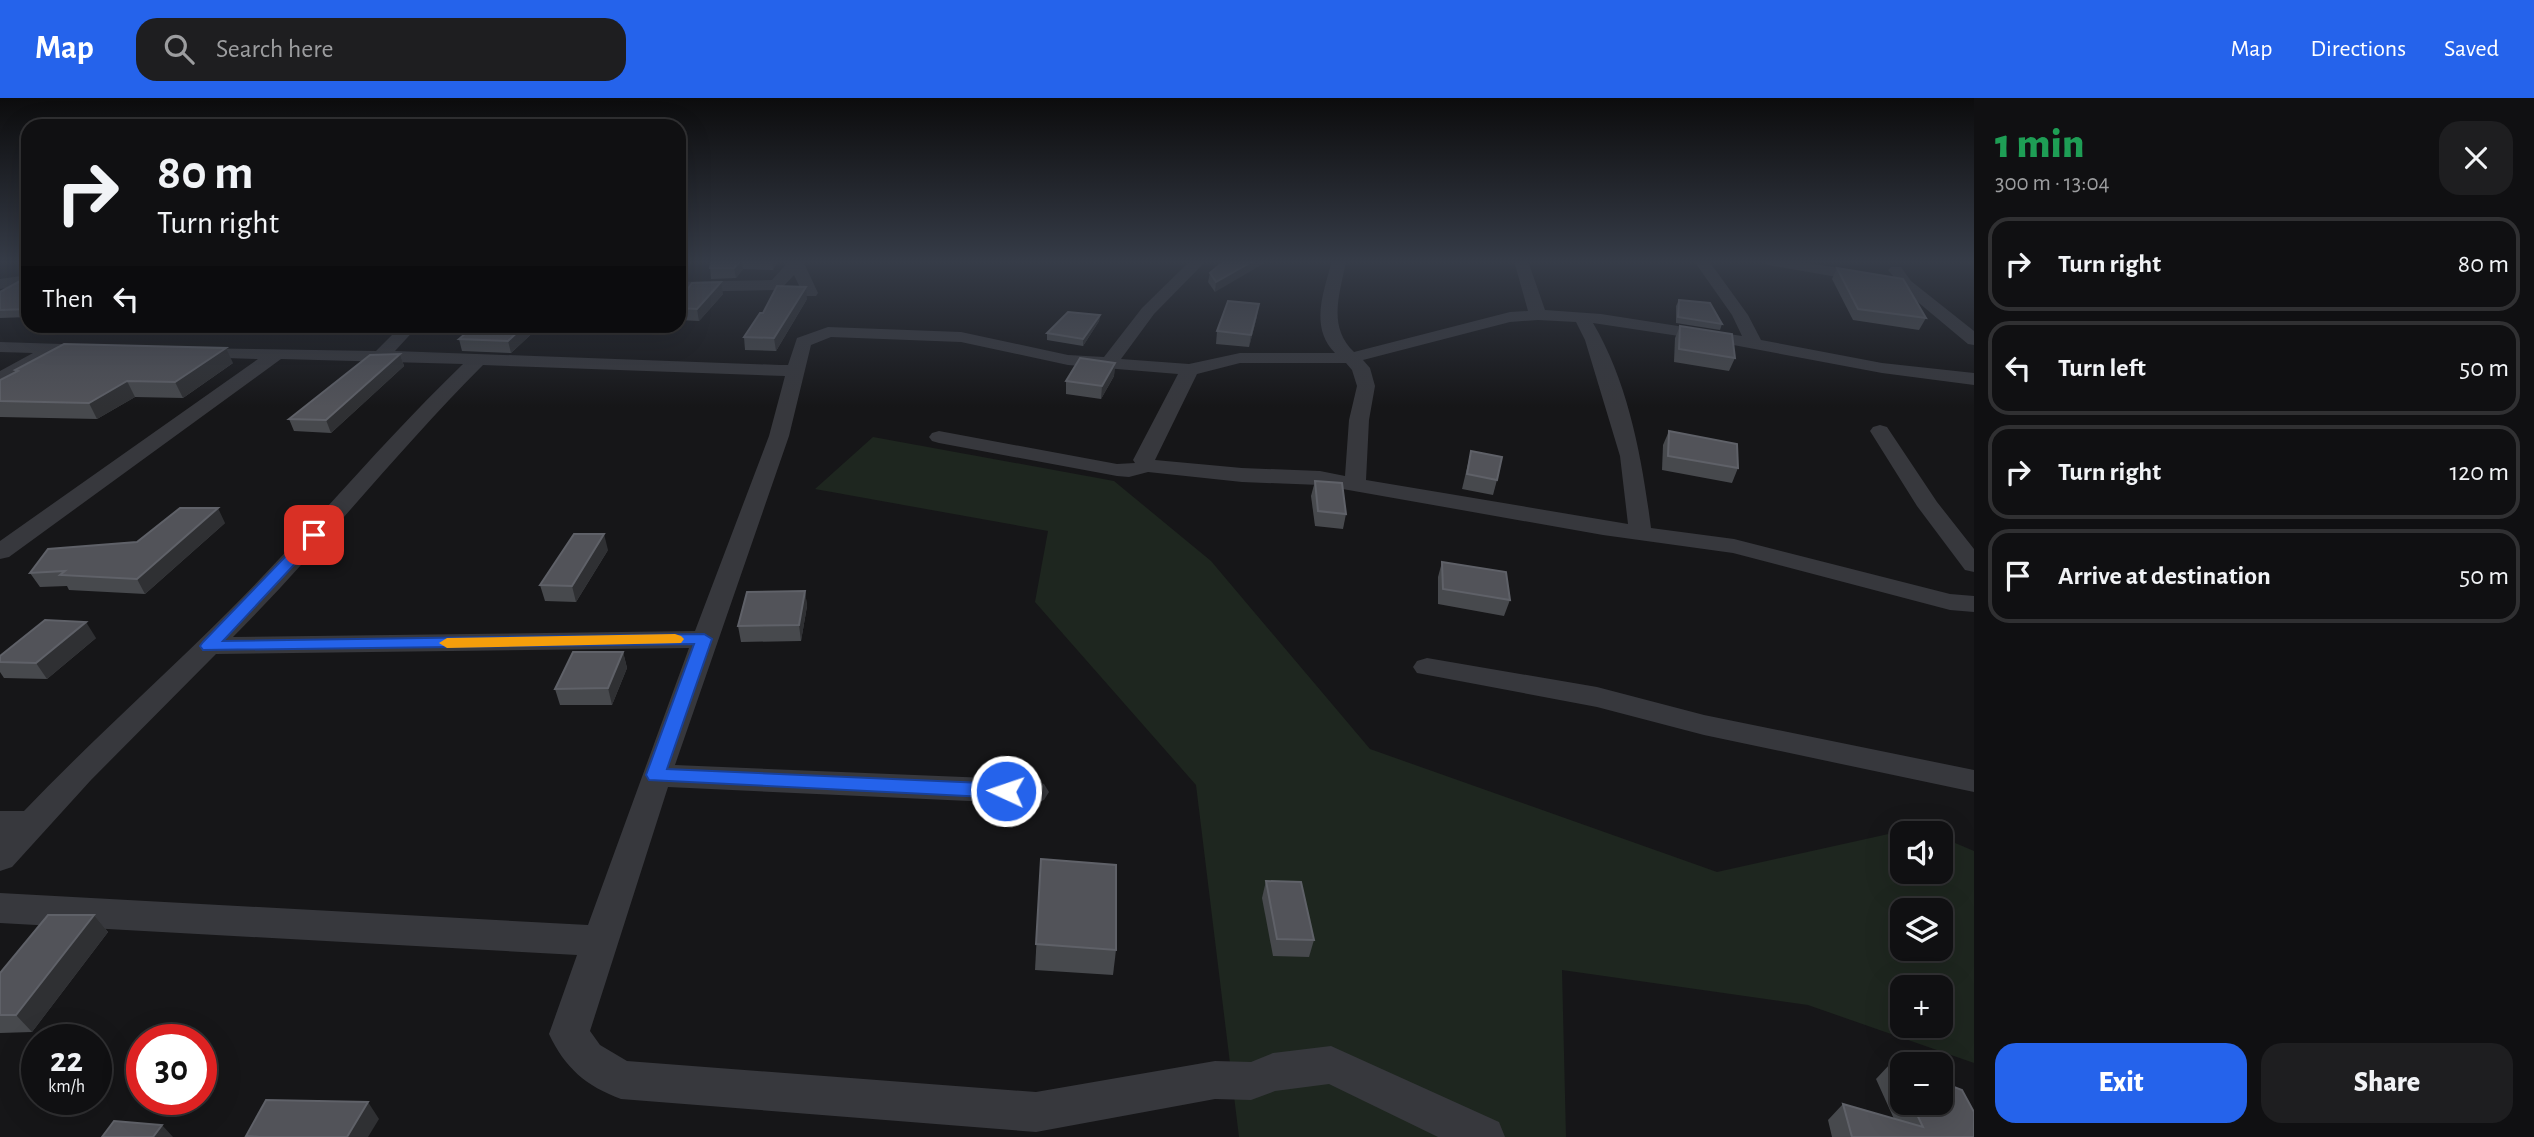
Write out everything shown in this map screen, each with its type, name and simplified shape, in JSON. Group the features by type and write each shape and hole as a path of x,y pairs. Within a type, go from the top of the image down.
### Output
{"street":[{"path":"1109,363 1150,309"},
{"path":"1328,309 1328,323 1337,345 1361,368 1366,386 1359,420 1355,483"},
{"path":"1536,309 1538,315"},
{"path":"1736,309 1753,342"},
{"path":"1937,309 1974,340"},
{"path":"1484,1137 1331,1065 1273,1072 1251,1081 1215,1080 1036,1112 621,1080 586,1058 569,1034 656,775 779,436 803,342 811,336 857,331 961,337 1068,360 1190,370 1240,358 1350,358 1510,317 1538,315 1753,342 1882,368 1974,379"},
{"path":"1582,319 1599,352 1631,456 1640,531"},
{"path":"381,356 403,333"},
{"path":"0,347 106,350"},
{"path":"0,379 55,348"},
{"path":"181,352 381,356 752,371 796,370"},
{"path":"0,552 275,355"},
{"path":"0,858 16,823 209,646 355,493 428,409 478,360"},
{"path":"1148,466 1144,460 1190,370"},
{"path":"1880,431 1928,506 1974,565"},
{"path":"939,437 1117,470 1129,471 1148,466 1242,475 1297,475 1355,483 1509,513 1734,546 1911,593 1950,602 1974,604"},
{"path":"209,646 704,639"},
{"path":"1427,667 1597,697 1704,725 1974,782"},
{"path":"656,775 1033,792"},
{"path":"0,908 600,941"}],"shaded area":[{"path":"873,437 1114,481 1211,561 1370,749 1717,872 1890,834 1890,884 1953,884 1953,842 1974,851 1974,1063 1953,1056 1953,1052 1943,1052 1902,1038 1953,1038 1953,975 1890,975 1890,1034 1808,1005 1562,970 1566,1137 1239,1137 1196,785 1035,602 1048,531 815,489"}],"building":[{"path":"765,309 792,309 774,338 744,337 760,313"},
{"path":"1225,309 1258,309 1251,335 1217,331"},
{"path":"1678,309 1714,309 1722,324 1678,317"},
{"path":"1862,309 1921,309 1926,318"},
{"path":"1068,312 1100,315 1083,339 1047,333"},
{"path":"1680,326 1732,334 1735,358 1679,349"},
{"path":"466,333 517,333 508,341 459,339"},
{"path":"64,344 226,348 175,382 127,381 89,403 0,401 0,380"},
{"path":"400,354 326,420 289,419 370,355"},
{"path":"1080,358 1115,363 1102,386 1066,381"},
{"path":"1669,431 1737,444 1738,468 1668,456"},
{"path":"1471,451 1502,457 1497,480 1467,474"},
{"path":"1315,481 1342,483 1346,514 1318,511"},
{"path":"180,508 218,508 137,579 60,575 65,571 30,573 48,549 137,542"},
{"path":"574,534 604,534 572,586 540,585"},
{"path":"1442,562 1506,572 1510,600 1443,589"},
{"path":"805,591 799,625 738,626 747,592"},
{"path":"45,620 86,622 36,663 0,662 0,656"},
{"path":"573,652 623,652 608,688 555,689"},
{"path":"1041,859 1116,865 1116,950 1036,944"},
{"path":"1266,881 1301,882 1314,940 1277,939"},
{"path":"48,915 94,915 16,1015 0,1015 0,973"},
{"path":"1953,1087 1962,1090 1974,1112 1974,1137 1852,1137 1843,1104 1923,1127 1917,1115 1953,1115"},
{"path":"266,1100 368,1102 347,1137 246,1136"},
{"path":"114,1121 162,1125 153,1137 102,1137"}],"slow traffic":[{"path":"447,643 675,639"}],"route":[{"path":"314,535 209,646 704,639 656,775 1006,791"}]}
